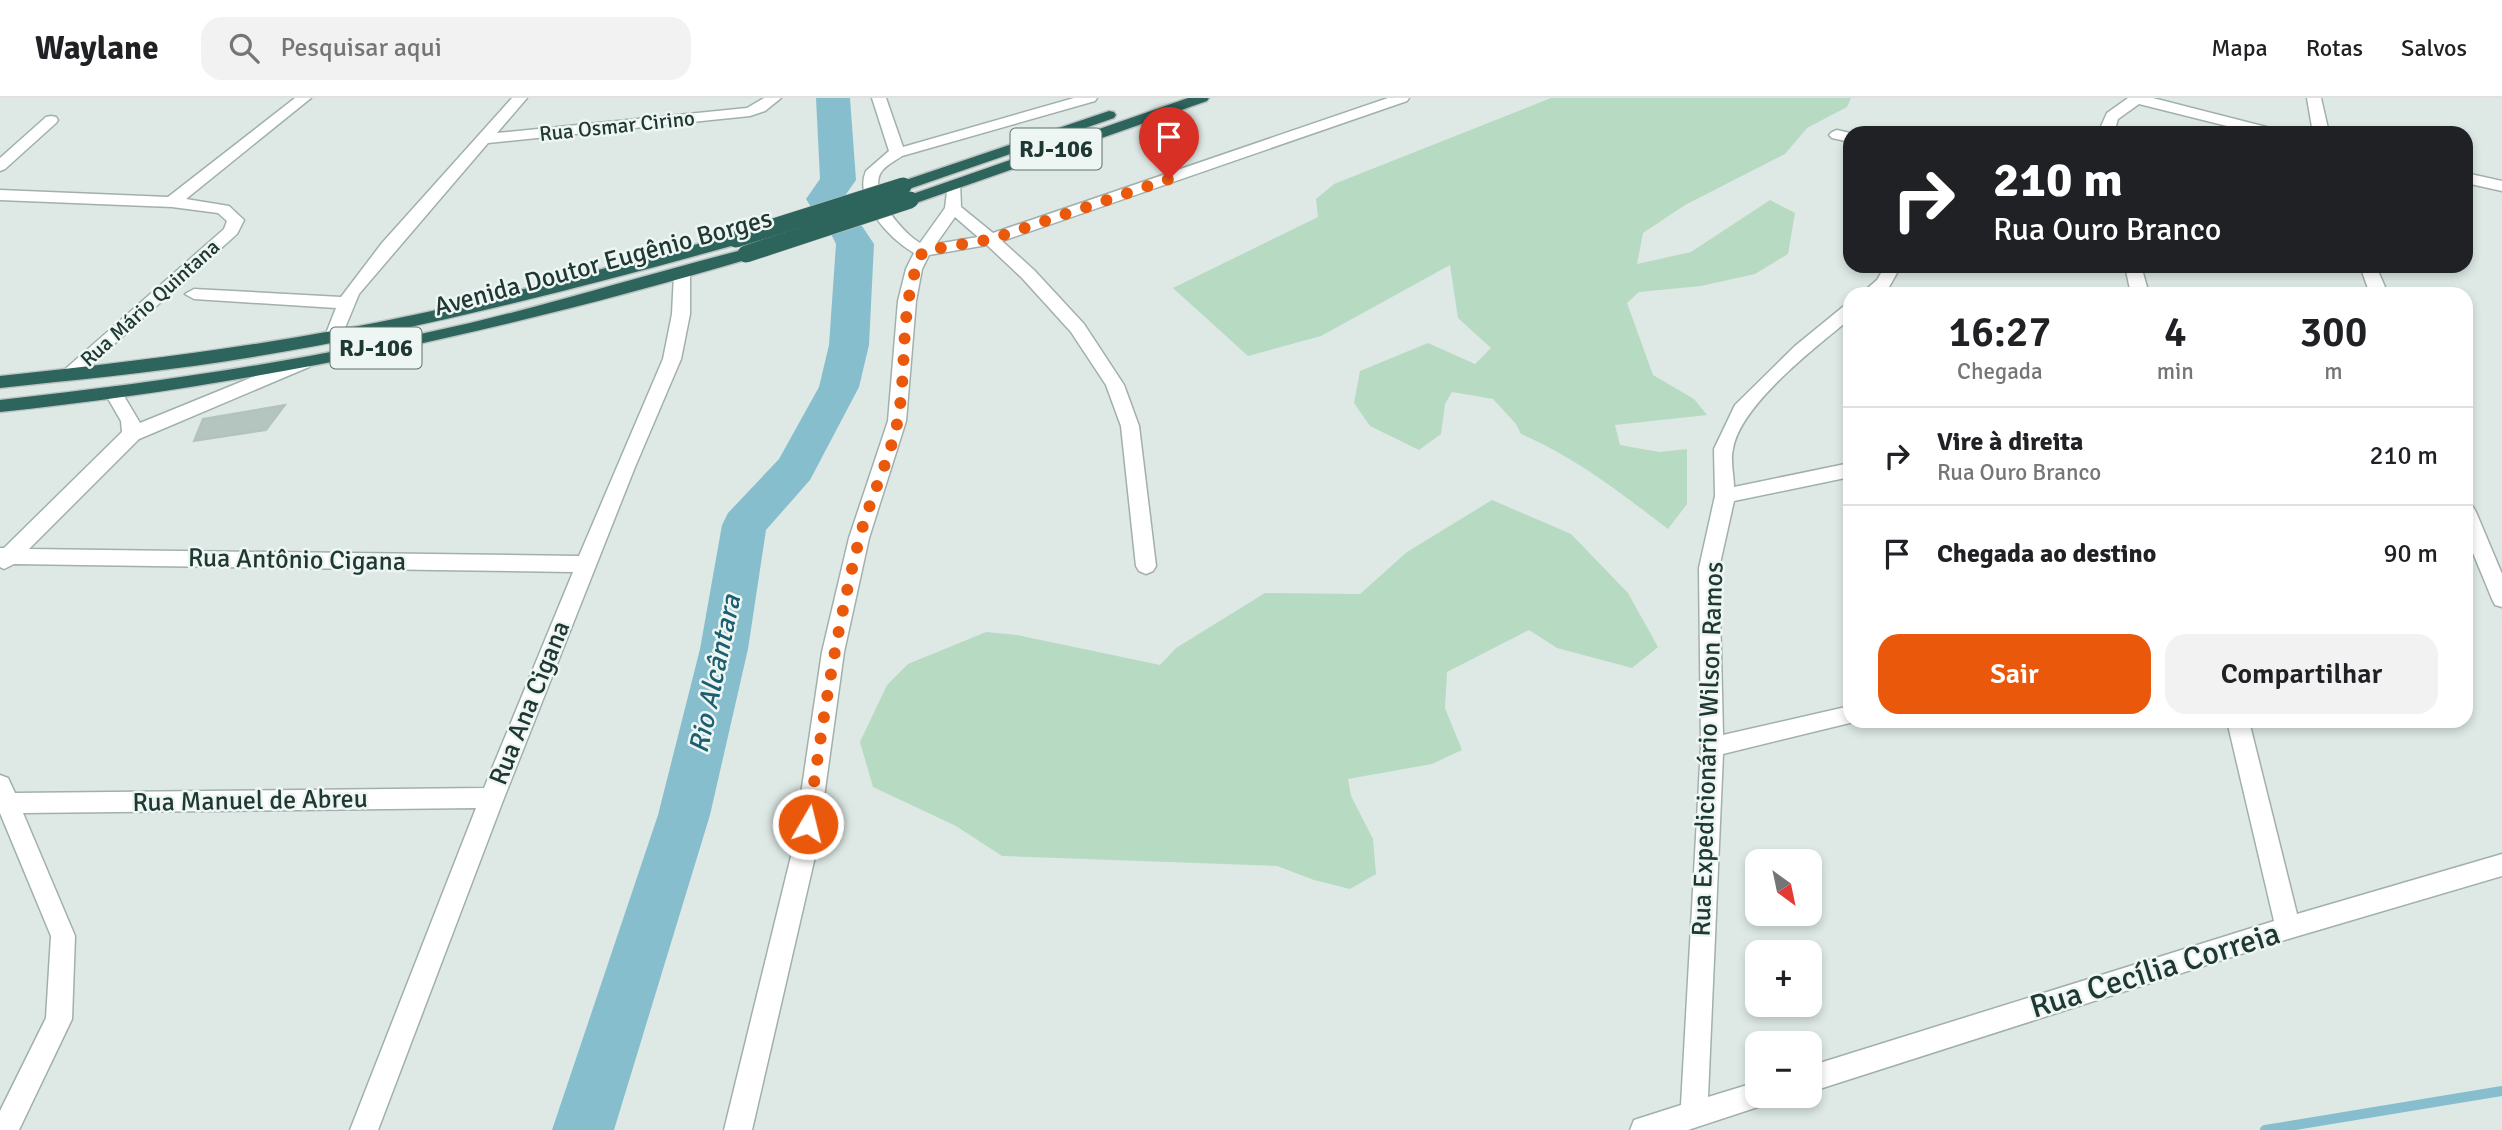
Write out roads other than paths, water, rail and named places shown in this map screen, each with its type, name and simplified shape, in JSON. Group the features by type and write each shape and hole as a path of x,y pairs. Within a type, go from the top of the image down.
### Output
{"highway":[{"name":"Avenida Doutor Eugênio Borges","path":"5,380 222,356 334,336 741,247 906,193 1083,123 1161,98"},
{"name":"Avenida Doutor Eugênio Borges","path":"906,193 954,186 1202,98"},
{"name":"Avenida Doutor Eugênio Borges","path":"0,406 116,395 303,363 530,313 682,274 741,247"}],"street":[{"path":"172,202 304,98"},
{"path":"334,336 345,303 388,247 520,98"},
{"name":"Rua Osmar Cirino","path":"483,139 750,112 774,98"},
{"path":"879,98 897,153"},
{"path":"1083,123 1080,100 897,153 879,165 871,176 871,189 901,237 923,251 992,239 1402,98"},
{"path":"2107,126 2114,114 2137,98 2246,126"},
{"path":"2314,98 2320,126"},
{"path":"0,166 51,120"},
{"path":"2473,180 2502,186"},
{"path":"737,1130 805,848 833,652 859,538 897,421 907,301 914,269 923,251 953,208 954,186"},
{"name":"Rua Mário Quintana","path":"0,195 172,202 223,209 236,220 231,231 69,375"},
{"path":"953,208 992,239 1041,287 1092,346 1115,380 1128,416 1146,566"},
{"path":"1878,287 1889,273"},
{"name":"Rua Ana Cigana","path":"364,1130 492,798 672,359 681,314 682,274"},
{"path":"194,293 345,303"},
{"name":"Rua Expedicionário Wilson Ramos","path":"1694,1115 1712,747 1709,568 1725,496 1723,449 1742,409 1801,350 1843,316"},
{"path":"3,559 132,435 303,363"},
{"path":"116,395 130,421 132,435"},
{"path":"1725,496 1843,471"},
{"path":"2473,529 2502,599"},
{"name":"Rua Antônio Cigana","path":"3,559 586,564"},
{"path":"1712,747 1843,717"},
{"path":"2240,728 2288,928"},
{"path":"4,794 63,936 59,1019 5,1130"},
{"name":"Rua Manuel de Abreu","path":"4,794 492,798"},
{"name":"Rua Cecília Correia","path":"1822,1075 2288,928 2502,865"},
{"path":"1644,1130 1745,1099"}],"waterway":[{"name":"Rio Alcântara","path":"824,199 838,180 833,98"},
{"name":"Rio Alcântara","path":"583,1130 684,815 724,649 744,525 795,469 839,387 849,345 855,244 849,234"},
{"path":"2265,1130 2502,1091"}]}
